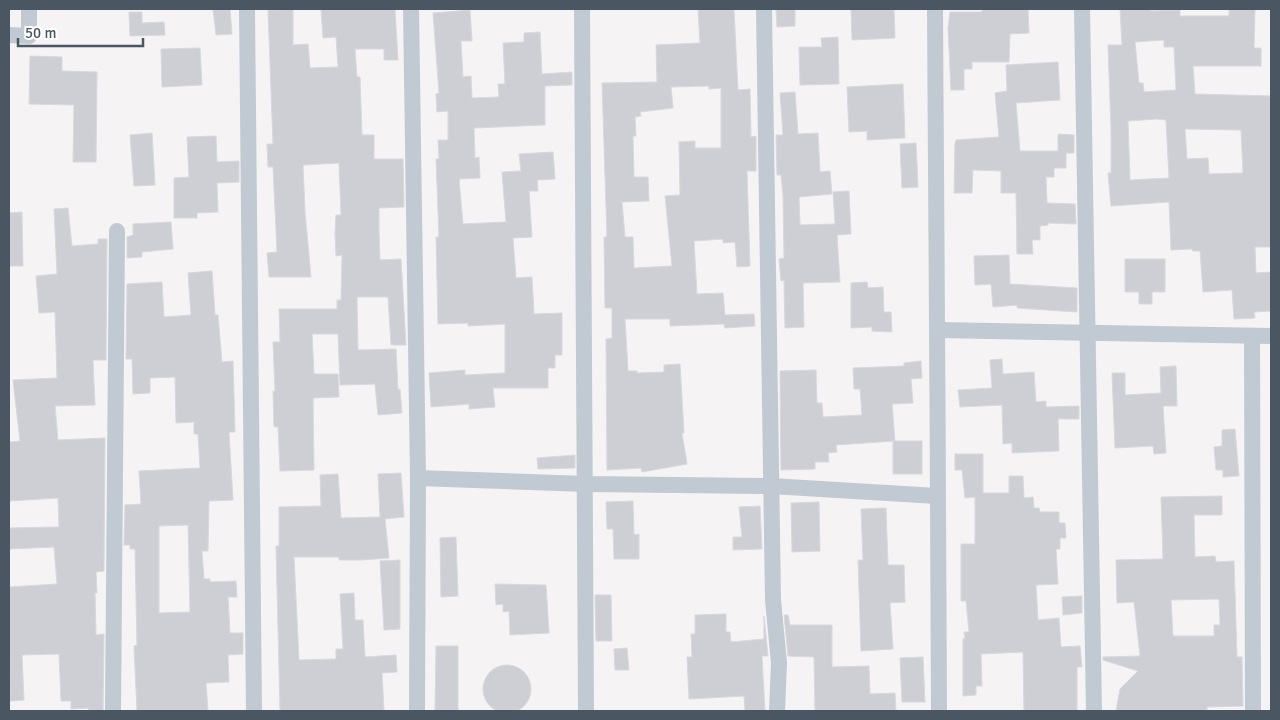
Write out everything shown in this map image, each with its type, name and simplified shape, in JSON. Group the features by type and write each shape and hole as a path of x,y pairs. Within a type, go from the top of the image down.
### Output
{"street":[{"path":"9,35 29,36 29,9"},
{"path":"247,9 254,711"},
{"path":"411,9 418,478 417,711"},
{"path":"582,9 586,711"},
{"path":"764,9 773,600 780,663 777,711"},
{"path":"935,9 939,330 937,496 939,711"},
{"path":"1082,9 1094,711"},
{"path":"113,711 117,231"},
{"path":"939,330 1271,336"},
{"path":"1252,336 1253,711"},
{"path":"418,478 586,484 771,486 937,496"}],"building":[{"path":"213,9 230,9 232,34 216,35"},
{"path":"293,9 293,45 308,44 310,68 338,67 336,37 323,38 321,9 395,9 398,60 384,60 384,49 355,49 357,77 360,77 362,135 374,135 374,159 403,159 404,207 379,208 379,232 380,260 401,259 406,345 391,345 388,297 357,297 358,350 396,349 398,390 400,389 402,413 378,415 375,384 340,385 338,334 312,334 314,374 338,374 339,397 313,398 314,470 280,471 278,427 274,427 273,391 275,391 273,342 280,342 279,309 337,309 337,300 341,300 342,255 336,256 335,234 336,215 341,215 339,163 303,165 311,277 269,277 267,253 277,252 273,167 268,167 267,144 273,144 268,10"},
{"path":"698,9 734,9 738,90 750,89 751,137 756,136 756,171 747,171 750,266 737,267 735,242 723,243 723,239 694,241 697,294 723,293 725,315 754,314 755,326 725,328 724,324 670,326 670,319 625,319 628,371 637,371 637,373 664,372 664,365 680,364 684,433 682,433 687,464 642,472 641,468 607,470 606,339 612,338 612,308 605,308 604,237 607,237 602,83 657,82 656,45 700,43","holes":["709,86 709,89 721,88 721,148 695,148 695,141 679,142 680,195 665,196 672,266 634,268 633,237 625,237 622,202 649,201 648,177 634,177 633,136 636,136 635,117 641,116 640,112 673,108 671,87"]},
{"path":"776,9 795,9 795,26 777,27"},
{"path":"851,9 894,9 895,38 852,40"},
{"path":"982,9 1028,9 1029,33 1010,34 1009,62 972,62 972,69 964,69 964,90 951,90 948,28 950,12 982,12"},
{"path":"1120,9 1180,10 1180,16 1229,16 1229,9 1255,9 1254,48 1261,48 1261,66 1193,66 1195,94 1271,96 1271,247 1255,247 1256,273 1271,272 1271,311 1254,312 1255,318 1234,319 1232,290 1203,292 1200,251 1193,251 1192,249 1171,250 1169,202 1111,206 1108,173 1111,173 1111,129 1108,45 1122,45","holes":["1164,40 1164,47 1174,47 1176,90 1144,92 1143,83 1139,83 1135,42","1166,120 1169,178 1130,180 1128,121","1185,129 1241,130 1243,173 1209,174 1208,158 1187,159"]},
{"path":"470,10 472,41 461,41 463,77 471,76 472,98 499,97 498,84 505,84 503,43 524,42 524,33 540,32 542,74 572,72 572,85 545,86 545,125 474,128 475,158 479,157 480,178 459,179 463,224 506,222 502,172 521,171 519,154 553,152 555,179 537,180 538,191 529,191 532,237 513,238 516,278 532,277 534,314 562,313 562,355 555,355 555,368 548,368 548,388 493,388 495,407 469,409 469,404 431,407 429,373 465,370 465,375 505,373 505,324 468,326 468,323 438,324 436,237 439,237 436,159 439,159 438,140 448,140 448,111 437,112 436,94 439,93 433,13"},
{"path":"129,12 142,12 142,23 164,22 165,35 130,36"},
{"path":"838,37 839,84 800,85 799,47 822,47 821,38"},
{"path":"200,48 202,85 162,87 161,49"},
{"path":"30,56 62,57 62,71 97,72 96,162 73,162 74,105 29,104"},
{"path":"1058,62 1060,100 1016,103 1020,151 1058,151 1058,134 1074,135 1074,153 1066,153 1066,168 1054,168 1054,177 1046,177 1047,203 1075,204 1076,224 1048,223 1048,225 1040,226 1040,240 1032,240 1033,254 1017,254 1016,193 1001,193 1001,171 973,170 972,193 954,193 955,144 956,140 999,137 995,93 1007,91 1006,65"},
{"path":"903,84 905,138 867,140 867,131 849,132 847,87"},
{"path":"795,92 798,134 818,133 820,172 830,171 832,194 799,197 800,225 835,224 833,192 849,191 851,234 837,235 840,282 803,283 804,327 785,328 784,280 781,281 779,259 784,258 783,195 781,175 777,175 776,135 783,135 780,93"},
{"path":"152,133 155,185 134,186 130,135"},
{"path":"216,136 217,162 239,161 239,182 217,183 218,212 197,213 197,218 174,218 174,178 189,177 187,137"},
{"path":"916,143 918,187 902,188 900,144"},
{"path":"68,208 72,246 98,244 98,239 107,239 106,360 93,360 95,405 55,406 58,440 105,438 104,571 96,572 97,593 95,593 96,635 104,634 103,711 89,711 88,708 71,709 71,701 61,701 59,654 22,655 24,700 10,701 9,587 57,584 54,547 9,549 9,528 59,527 58,498 9,501 9,442 20,441 13,380 57,378 55,312 39,313 36,276 57,274 54,209"},
{"path":"22,212 23,266 9,266 9,213"},
{"path":"171,222 173,249 142,252 142,257 127,258 127,237 133,235 133,224"},
{"path":"1009,255 1010,284 1077,288 1077,312 1017,308 1017,305 993,307 991,284 975,285 974,256"},
{"path":"1125,259 1165,259 1165,292 1152,292 1152,304 1139,304 1139,292 1125,292"},
{"path":"212,271 215,315 218,315 222,362 233,361 235,432 229,432 233,500 209,501 208,551 202,551 204,579 210,579 210,582 236,581 237,597 228,597 230,633 243,633 243,654 228,655 229,682 206,683 208,711 137,711 134,646 137,645 135,549 130,549 130,545 124,545 125,505 141,504 139,471 200,468 198,434 194,434 194,422 176,423 175,377 150,378 150,393 133,394 132,359 126,359 127,284 162,282 164,317 191,315 188,273","holes":["188,525 190,612 159,613 159,526"]},
{"path":"867,282 868,288 883,287 884,312 891,312 892,332 872,331 872,327 851,328 851,283"},
{"path":"1002,359 1003,374 1034,372 1036,402 1046,401 1046,407 1079,406 1079,419 1058,419 1059,451 1012,453 1012,443 1003,444 1002,405 960,407 958,390 992,388 990,360"},
{"path":"921,361 922,378 911,379 913,403 892,404 895,441 836,445 837,452 828,453 829,462 815,462 815,469 781,470 780,371 816,370 817,403 822,403 823,417 862,415 860,389 854,389 853,368 904,366 904,363"},
{"path":"1176,366 1177,406 1163,406 1166,453 1154,454 1153,446 1115,448 1112,373 1125,373 1125,395 1161,393 1160,367"},
{"path":"1235,429 1239,476 1223,477 1223,470 1216,470 1214,447 1222,446 1222,430"},
{"path":"893,441 922,441 922,474 893,474"},
{"path":"955,454 983,454 983,493 1009,493 1009,476 1023,476 1024,498 1033,497 1034,508 1039,508 1040,512 1059,512 1059,523 1065,523 1066,538 1060,538 1060,549 1056,549 1058,584 1036,585 1038,620 1059,618 1061,647 1080,646 1082,667 1077,667 1077,711 1024,711 1023,652 981,654 982,686 976,686 976,695 963,696 963,639 965,638 964,632 969,632 966,601 961,601 961,544 975,544 975,497 965,498 962,470 955,470"},
{"path":"575,455 575,468 538,469 537,458"},
{"path":"401,473 404,517 385,519 389,558 339,560 339,557 294,557 299,660 336,659 336,649 343,649 340,594 354,593 355,620 363,620 365,657 396,655 397,672 382,673 384,711 280,711 276,546 279,546 279,507 321,506 320,475 338,474 341,518 380,517 378,474"},
{"path":"1222,496 1222,515 1194,515 1195,557 1215,556 1216,562 1234,561 1237,657 1242,657 1243,706 1207,707 1207,711 1116,711 1120,689 1138,671 1103,660 1103,657 1140,656 1134,602 1117,603 1116,560 1163,559 1161,497","holes":["1219,599 1220,625 1214,625 1214,636 1173,636 1171,600"]},
{"path":"633,501 634,535 639,534 639,559 614,559 613,529 607,529 606,502"},
{"path":"819,502 820,551 792,552 791,503"},
{"path":"760,506 762,549 733,550 733,537 742,537 739,507"},
{"path":"886,508 888,565 904,565 905,602 890,603 893,649 861,651 858,560 863,560 861,509"},
{"path":"456,537 458,596 441,597 440,538"},
{"path":"400,560 400,629 384,630 380,561"},
{"path":"495,584 546,585 549,633 510,635 509,611 503,612 503,604 496,605"},
{"path":"595,595 611,595 612,641 596,641"},
{"path":"1082,596 1082,613 1063,615 1062,597"},
{"path":"726,614 726,632 730,632 731,642 764,639 764,616 768,656 762,656 765,711 745,711 744,696 689,699 687,657 692,657 691,634 695,634 695,615"},
{"path":"784,615 788,615 790,625 832,625 832,667 869,666 870,694 895,693 896,711 815,711 814,657 788,656"},
{"path":"436,646 458,646 458,711 435,711"},
{"path":"627,648 629,670 615,670 614,649"},
{"path":"923,657 925,702 902,702 900,658"},
{"path":"502,665 512,665 524,672 531,684 531,694 524,706 512,713 502,713 494,709 487,702 483,694 483,684 487,676 494,669"}]}
